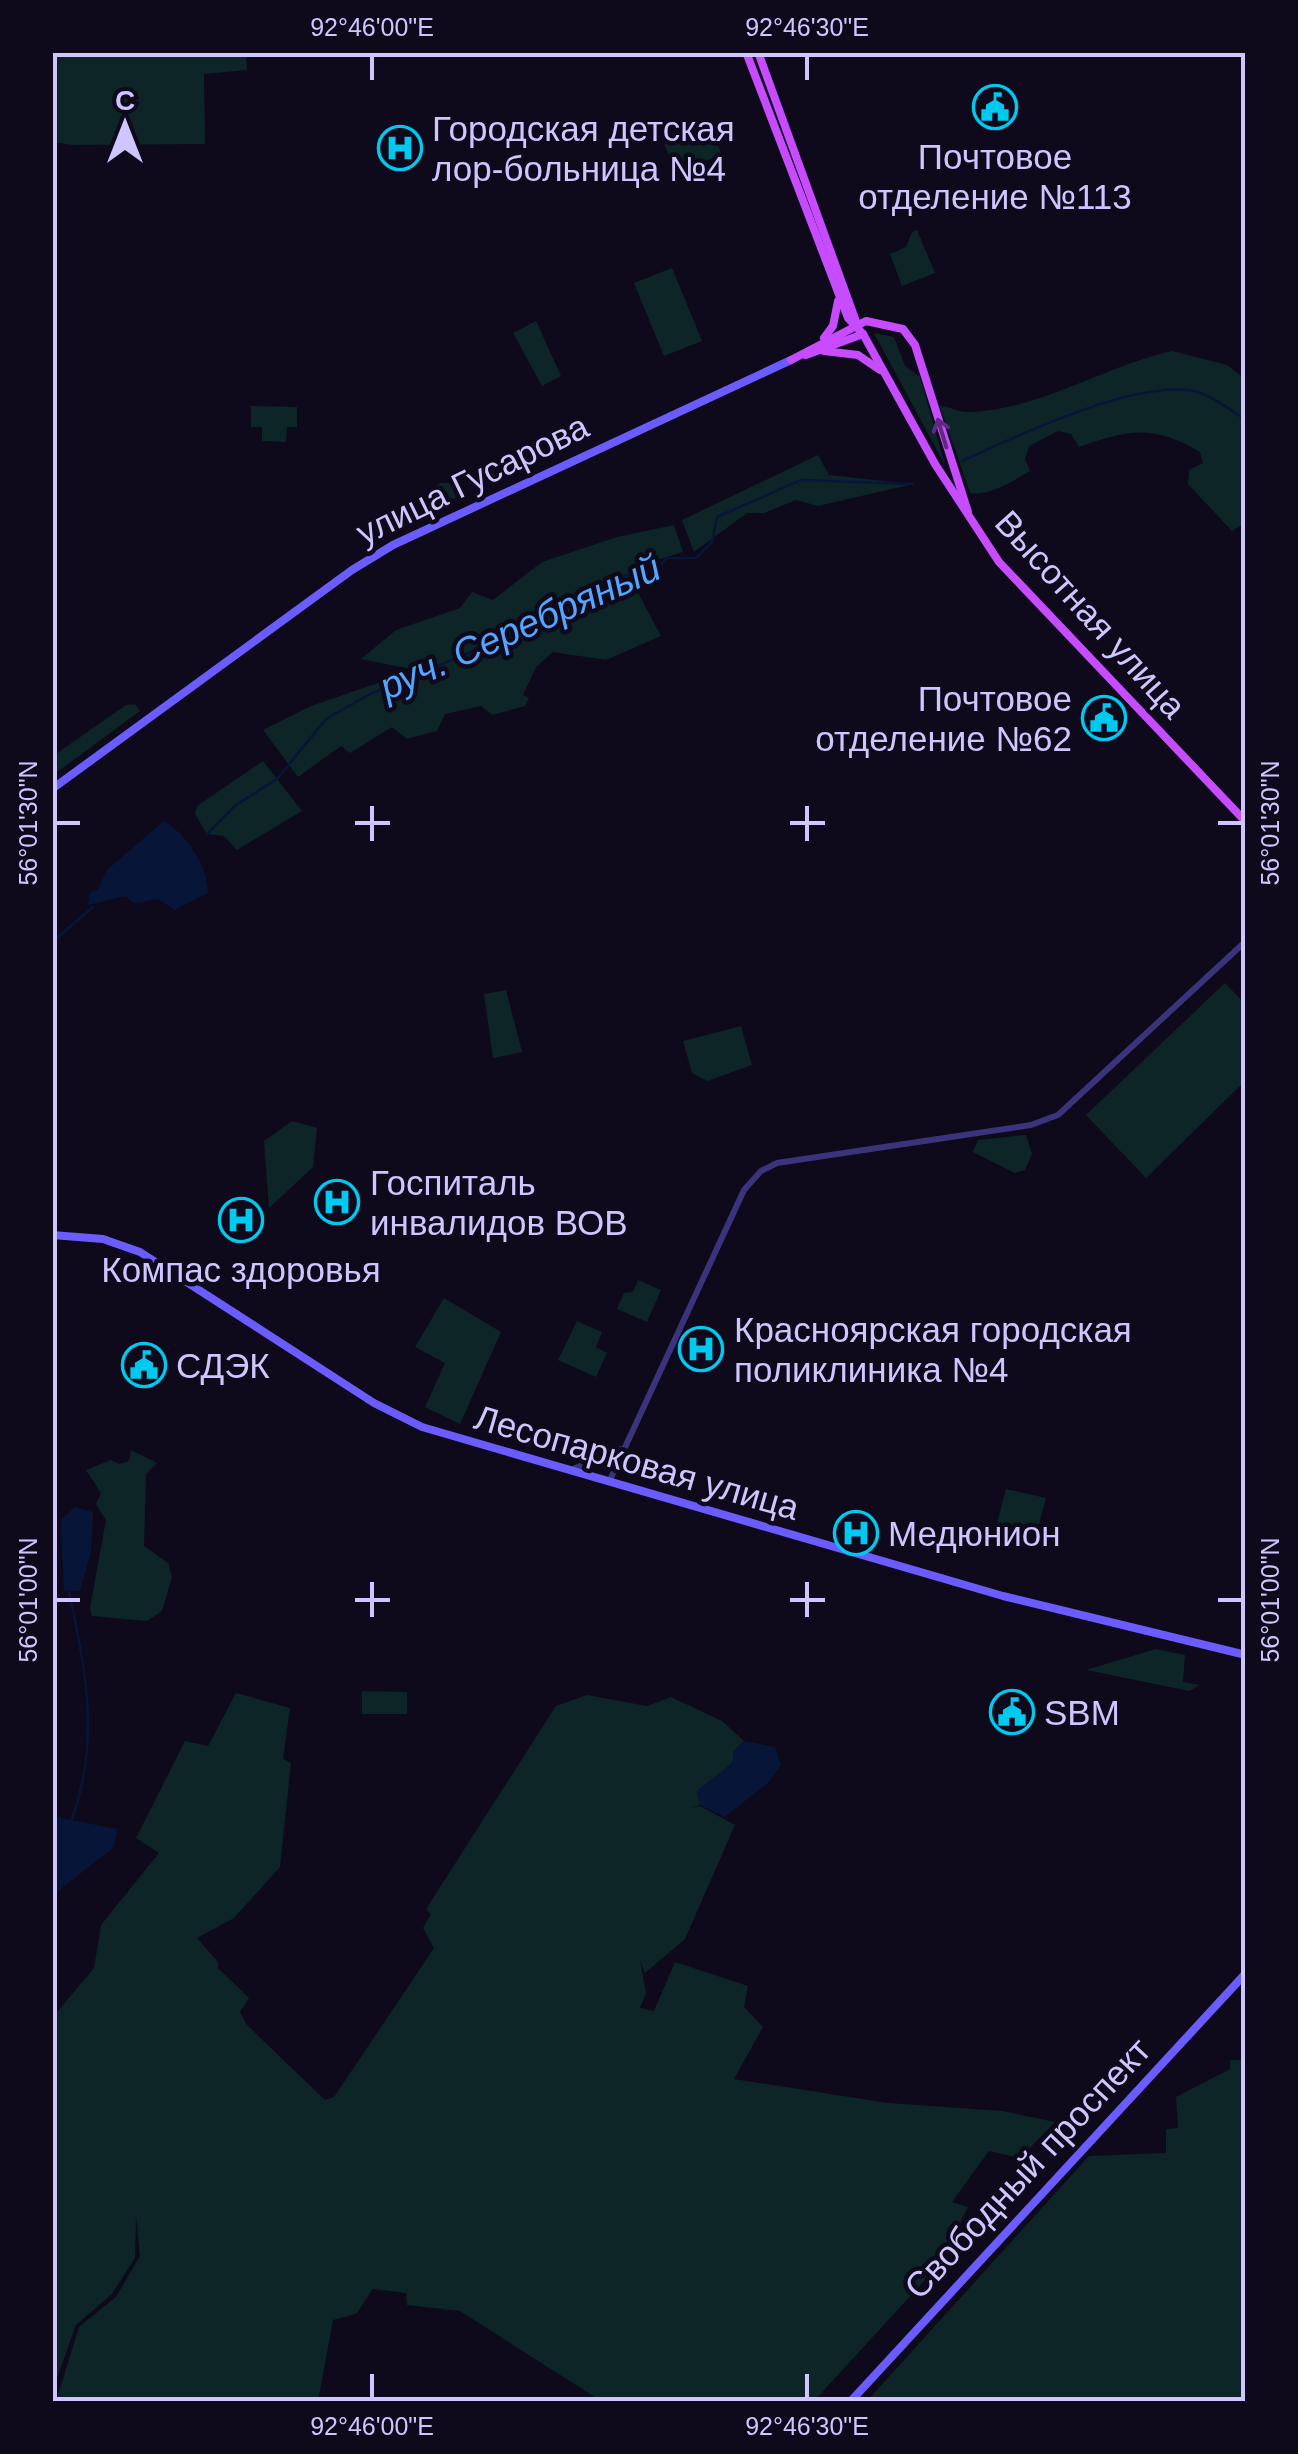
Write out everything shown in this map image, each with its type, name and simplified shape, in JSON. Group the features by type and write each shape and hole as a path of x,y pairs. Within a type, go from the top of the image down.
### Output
{"main road":[{"path":"746,52 839,296 848,318 857,324"},
{"path":"758,52 857,324"},
{"path":"818,348 832,326 839,296"},
{"path":"818,348 857,324 885,322 903,329 913,340 973,526"},
{"name":"Высотная улица","path":"857,324 973,526 999,562 1246,822"},
{"path":"818,348 863,334"},
{"path":"818,348 858,355 884,373"},
{"name":"улица Гусарова","path":"52,789 393,544 818,348"},
{"name":"Лесопарковая улица","path":"52,1235 99,1238 140,1252 374,1402 422,1427 1003,1596 1246,1655"},
{"name":"Свободный проспект","path":"850,2402 1246,1973"}],"street":[{"path":"609,1482 744,1190 761,1171 778,1163 1030,1125 1058,1115 1246,941"},
{"path":"566,1470 622,1448"}],"green space":[{"path":"52,53 246,53 247,70 204,74 205,144 72,145 53,142"},
{"path":"715,138 722,155 680,170 673,166 664,143"},
{"path":"917,230 935,273 902,286 890,254 906,247 912,232"},
{"path":"672,268 702,341 664,356 634,283"},
{"path":"536,321 561,376 542,386 513,333"},
{"path":"874,333 894,337 905,366 920,377 945,465"},
{"path":"1172,351 1227,365 1245,379 1245,523 1232,531 1188,484 1189,470 1203,463 1200,452 1154,434 1127,434 1079,447 1071,434 1058,431 1029,446 1025,459 1030,471 993,490 970,493 940,406 970,412 997,409"},
{"path":"251,406 297,407 297,427 287,427 286,442 262,441 262,427 251,427"},
{"path":"818,455 829,475 913,484 818,506 796,500 764,513 747,513 694,552 682,520"},
{"path":"440,483 457,483 464,494 390,526 385,519"},
{"path":"674,525 683,552 634,567 636,589 661,636 606,660 553,652 536,667 523,695 529,698 525,706 492,715 481,706 445,714 437,731 407,739 392,727 350,753 341,746 298,777 263,730 311,706 416,670 361,659 396,630 460,608 472,592 493,600 542,562 617,537"},
{"path":"135,704 140,711 53,775 53,756 126,705"},
{"path":"263,761 302,811 237,850 224,836 207,834 195,814 197,806"},
{"path":"1225,983 1245,1004 1245,1081 1146,1178 1086,1115"},
{"path":"506,990 522,1052 493,1058 484,994"},
{"path":"741,1026 752,1065 707,1081 692,1073 683,1041"},
{"path":"292,1121 317,1128 313,1167 269,1208 264,1141"},
{"path":"1026,1135 1032,1154 1025,1170 1015,1173 973,1152 978,1140"},
{"path":"638,1280 661,1290 647,1322 617,1309 624,1293 633,1292"},
{"path":"444,1298 501,1332 460,1424 425,1407 445,1363 415,1347"},
{"path":"577,1321 602,1332 596,1347 607,1353 596,1377 558,1360"},
{"path":"131,1450 157,1463 146,1474 144,1546 168,1563 172,1577 162,1611 147,1621 92,1616 90,1608 106,1520 96,1504 101,1493 86,1470 111,1460 119,1464 129,1461"},
{"path":"1006,1489 1046,1498 1037,1532 997,1523"},
{"path":"1156,1649 1185,1655 1183,1682 1200,1685 1189,1691 1086,1670"},
{"path":"362,1691 407,1692 407,1714 362,1714"},
{"path":"236,1693 290,1708 283,1759 291,1763 280,1867 234,1918 197,1938 218,1962 218,1968 249,1998 240,2012 247,2025 325,2100 334,2097 434,1948 423,1928 431,1914 426,1909 556,1706 587,1695 647,1706 671,1697 722,1721 744,1741 734,1751 733,1763 697,1791 700,1805 688,1808 700,1806 735,1825 685,1939 645,1973 640,1960 646,1993 640,2008 654,2011 675,1962 748,1986 744,2007 763,2027 734,2079 888,2103 1002,2111 1055,2122 1020,2158 989,2151 952,2202 968,2207 952,2240 958,2244 814,2401 601,2401 460,2311 407,2305 406,2293 373,2289 356,2314 333,2320 318,2401 56,2401 79,2327 116,2297 140,2256 136,2216 135,2258 112,2294 76,2325 53,2389 53,2017 94,1968 101,1925 159,1853 136,1838 185,1741 208,1746"},
{"path":"1230,2060 1246,2060 1245,2401 867,2401 1089,2156 1166,2153 1166,2129 1178,2128 1176,2097 1230,2069"}],"water":[{"path":"164,821 195,852 208,893 175,910 158,899 134,903 126,896 88,905 89,893 98,889 107,870"},
{"path":"75,1507 93,1512 91,1551 80,1591 64,1590 61,1520"},
{"path":"744,1741 775,1747 781,1765 770,1781 725,1817 700,1805 697,1791 732,1763 734,1751"},
{"path":"56,1817 117,1829 114,1847 53,1895"}],"waterway":[{"name":"руч. Серебряный","path":"962,461 1078,412 1144,393 1198,392 1246,420"},
{"name":"руч. Серебряный","path":"207,834 236,805 277,779 326,719 370,694 536,625 603,582 658,567 667,558 696,558 712,542 717,517 801,480 913,484"},
{"name":"руч. Серебряный","path":"52,942 93,907"},
{"path":"69,1592 85,1678 88,1734 81,1790 72,1819"}],"place":[{"name":"Почтовое отделение №113","path":"995,107"},
{"name":"Городская детская лор-больница №4","path":"400,148"},
{"name":"Почтовое отделение №62","path":"1104,718"},
{"name":"Госпиталь инвалидов ВОВ","path":"337,1202"},
{"name":"Компас здоровья","path":"241,1220"},
{"name":"Красноярская городская поликлиника №4","path":"701,1349"},
{"name":"СДЭК","path":"144,1365"},
{"name":"Медюнион","path":"856,1533"},
{"name":"SBM","path":"1012,1712"}]}
